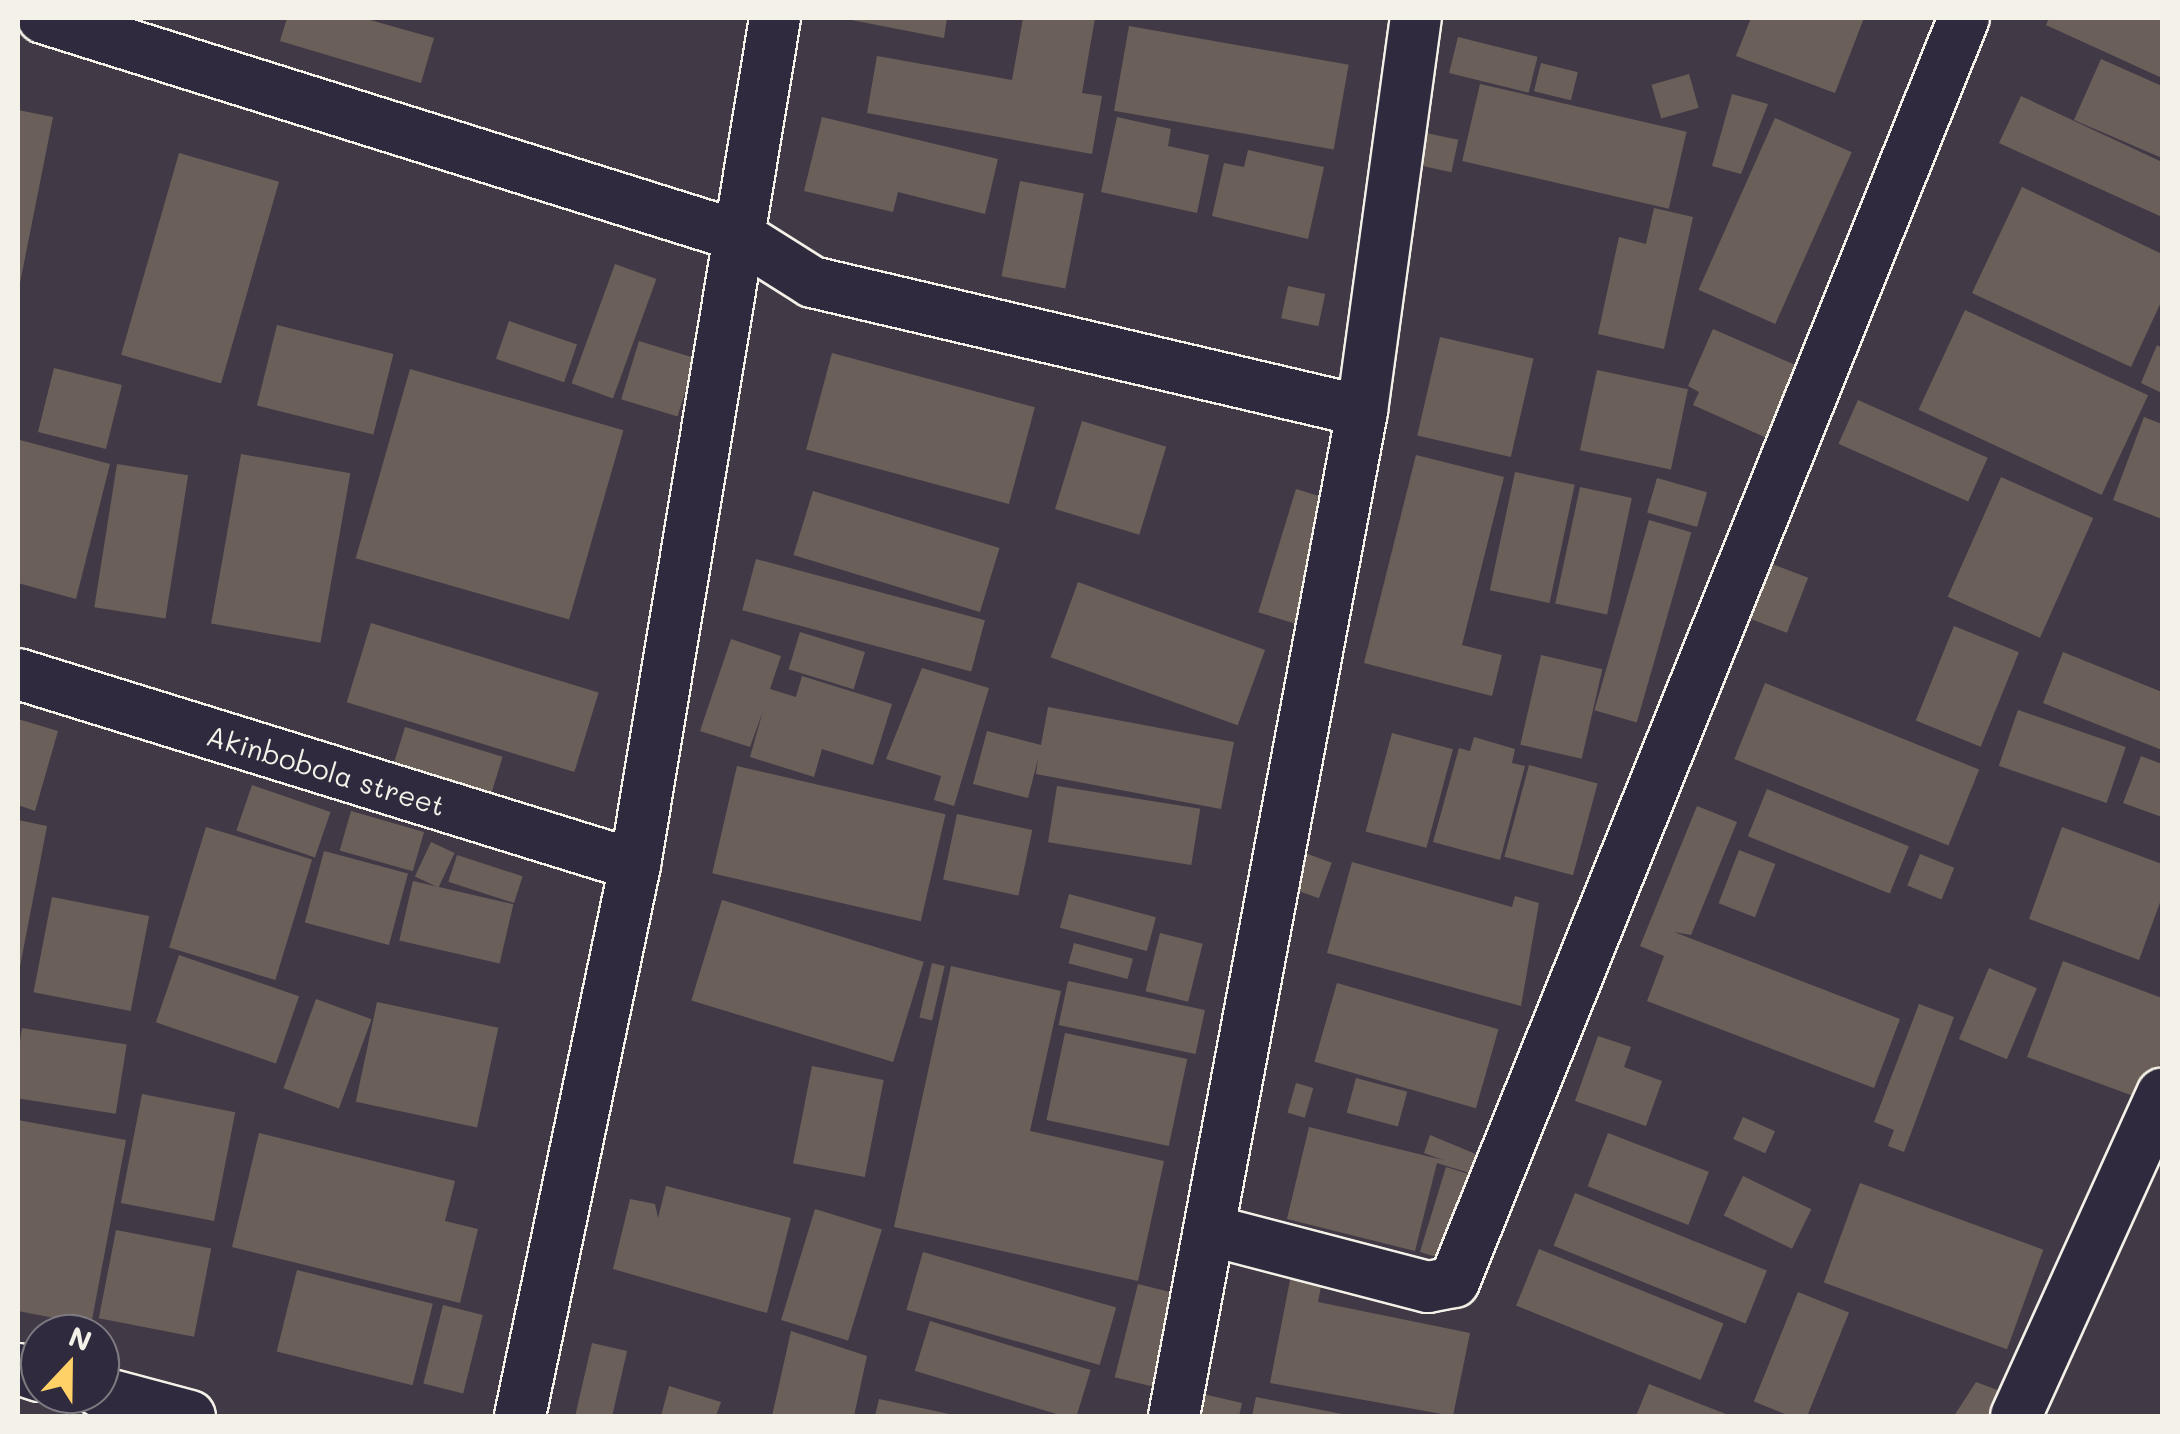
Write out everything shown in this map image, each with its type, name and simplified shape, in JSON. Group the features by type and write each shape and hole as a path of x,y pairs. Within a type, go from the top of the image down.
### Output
{"street":[{"path":"43,18 739,236 812,282 1362,411"},
{"path":"520,1416 635,865 775,18"},
{"path":"1174,1416 1362,411 1416,18"},
{"path":"1209,1230 1428,1286 1454,1282 1964,18"},
{"name":"Akinbobola street","path":"18,674 635,865"},
{"path":"2016,1416 2162,1094"},
{"path":"120,1397 190,1416"}],"building":[{"path":"287,18 363,18 434,38 421,83 280,41"},
{"path":"841,18 947,18 944,38"},
{"path":"1023,18 1095,18 1082,93 1102,96 1092,154 867,113 877,56 1012,80"},
{"path":"1751,18 1864,18 1835,93 1736,56"},
{"path":"2049,18 2162,18 2162,78 2046,25"},
{"path":"1129,26 1349,65 1334,149 1114,111"},
{"path":"1458,37 1538,57 1529,93 1449,73"},
{"path":"2101,59 2162,86 2162,158 2074,120"},
{"path":"1541,63 1578,72 1571,100 1534,91"},
{"path":"1689,74 1699,108 1661,118 1652,85"},
{"path":"1480,84 1687,132 1669,209 1462,161"},
{"path":"1732,94 1768,104 1741,174 1712,166"},
{"path":"2021,96 2162,162 2162,217 1999,143"},
{"path":"18,110 53,117 19,288 18,288"},
{"path":"822,117 998,159 985,214 898,192 893,212 804,191"},
{"path":"1117,117 1171,129 1168,146 1209,155 1197,213 1101,192"},
{"path":"1775,118 1852,152 1775,324 1699,290"},
{"path":"1426,133 1458,140 1451,172 1419,165"},
{"path":"1248,150 1324,167 1308,239 1212,216 1224,163 1244,167"},
{"path":"179,153 279,182 221,384 121,355"},
{"path":"1020,181 1084,193 1065,289 1001,276"},
{"path":"2022,187 2162,254 2162,300 2131,367 1972,293"},
{"path":"1654,208 1693,217 1664,349 1598,334 1619,237 1646,244"},
{"path":"615,264 656,279 613,398 572,383"},
{"path":"1288,286 1325,294 1318,326 1281,318"},
{"path":"1965,310 2148,395 2102,495 1919,410"},
{"path":"509,321 577,344 564,382 496,359"},
{"path":"277,325 393,354 373,435 257,406"},
{"path":"1713,329 1800,367 1769,439 1693,405 1699,392 1688,386"},
{"path":"1440,337 1534,359 1511,457 1417,435"},
{"path":"639,341 695,358 678,417 621,399"},
{"path":"2157,345 2162,348 2162,393 2141,383"},
{"path":"832,353 1035,407 1009,504 806,450"},
{"path":"54,368 122,385 106,449 38,432"},
{"path":"410,369 623,430 569,620 356,558"},
{"path":"1597,370 1688,389 1671,470 1580,450"},
{"path":"1858,400 1988,458 1968,502 1838,444"},
{"path":"2144,417 2162,424 2162,519 2113,500"},
{"path":"1082,421 1166,447 1139,535 1055,509"},
{"path":"20,440 110,464 76,599 18,583"},
{"path":"241,454 350,473 320,643 211,623"},
{"path":"1416,455 1504,477 1462,645 1502,655 1492,696 1364,663"},
{"path":"117,464 188,475 165,618 94,607"},
{"path":"1515,472 1575,485 1550,603 1490,590"},
{"path":"2001,477 2093,518 2040,638 1948,597"},
{"path":"1657,478 1707,492 1697,527 1647,513"},
{"path":"1580,487 1632,498 1607,614 1555,603"},
{"path":"1296,489 1339,502 1301,626 1258,612"},
{"path":"813,491 999,548 980,612 793,555"},
{"path":"1649,520 1691,532 1637,722 1594,710"},
{"path":"756,559 985,620 971,672 742,610"},
{"path":"1767,562 1808,578 1787,633 1746,617"},
{"path":"1078,582 1265,650 1238,725 1051,657"},
{"path":"371,623 599,693 574,772 347,702"},
{"path":"1954,626 2019,652 1981,747 1916,721"},
{"path":"800,632 865,652 854,689 789,669"},
{"path":"731,639 781,656 770,689 796,697 802,676 892,704 873,765 822,749 814,777 750,757 763,711 750,747 700,731"},
{"path":"2063,652 2162,692 2162,750 2043,703"},
{"path":"1541,655 1602,669 1582,759 1520,745"},
{"path":"922,668 989,688 954,806 934,800 941,776 886,759"},
{"path":"1765,683 1979,770 1948,846 1734,759"},
{"path":"1048,707 1234,742 1221,809 1036,774 1038,759 1028,798 973,784 987,731 1041,745"},
{"path":"2018,710 2126,747 2107,803 1999,766"},
{"path":"18,719 58,731 35,811 18,805"},
{"path":"405,727 503,757 491,795 393,765"},
{"path":"1392,733 1453,749 1426,848 1366,832"},
{"path":"1474,737 1515,749 1512,763 1525,766 1500,860 1433,842 1459,748 1470,751"},
{"path":"2141,756 2162,764 2162,817 2123,803"},
{"path":"1529,765 1598,783 1573,875 1504,857"},
{"path":"737,766 946,814 921,921 712,873"},
{"path":"252,785 330,812 315,857 236,830"},
{"path":"1057,786 1200,809 1191,865 1048,842"},
{"path":"1767,789 1909,846 1890,894 1748,836"},
{"path":"1697,806 1737,822 1691,935 1674,932 1900,1019 1874,1088 1647,1001 1664,956 1640,946"},
{"path":"351,811 424,832 413,871 340,850"},
{"path":"957,814 1032,830 1018,896 943,880"},
{"path":"18,820 47,826 19,972 18,972"},
{"path":"206,827 312,859 275,980 169,947"},
{"path":"2062,827 2162,864 2162,897 2139,960 2029,919"},
{"path":"431,842 455,853 439,887 415,876"},
{"path":"1297,850 1332,863 1319,898 1284,886"},
{"path":"1739,850 1775,864 1755,917 1719,903"},
{"path":"324,851 408,874 389,945 305,922"},
{"path":"1920,854 1954,868 1942,899 1907,886"},
{"path":"457,855 523,876 514,903 448,882"},
{"path":"1352,862 1512,907 1515,896 1539,903 1521,1006 1327,953"},
{"path":"413,881 513,904 500,964 399,940"},
{"path":"1069,894 1156,917 1147,951 1060,928"},
{"path":"52,897 149,916 131,1011 33,992"},
{"path":"722,900 924,962 893,1062 691,1000"},
{"path":"1160,933 1203,944 1188,1002 1145,991"},
{"path":"1074,943 1133,959 1127,979 1069,963"},
{"path":"179,955 299,996 276,1063 156,1022"},
{"path":"2063,961 2162,998 2162,1058 2147,1101 2027,1057"},
{"path":"932,963 945,966 932,1020 919,1018"},
{"path":"951,966 1061,991 1030,1131 1164,1161 1138,1281 894,1227"},
{"path":"1989,968 2037,988 2007,1059 1959,1039"},
{"path":"1068,981 1205,1010 1196,1054 1059,1025"},
{"path":"1337,983 1498,1029 1476,1108 1314,1062"},
{"path":"316,999 371,1019 339,1108 284,1088"},
{"path":"377,1002 498,1028 477,1128 356,1102"},
{"path":"1919,1004 1954,1017 1904,1152 1888,1146 1894,1130 1874,1122"},
{"path":"22,1028 127,1045 116,1114 18,1098"},
{"path":"1065,1033 1187,1059 1169,1146 1046,1120"},
{"path":"1598,1036 1631,1047 1624,1067 1662,1081 1646,1126 1575,1101"},
{"path":"812,1066 884,1080 865,1177 793,1163"},
{"path":"1356,1078 1407,1092 1398,1126 1347,1113"},
{"path":"1296,1083 1313,1088 1305,1118 1287,1113"},
{"path":"142,1094 235,1112 214,1221 121,1203"},
{"path":"1743,1117 1775,1131 1765,1153 1733,1139"},
{"path":"18,1120 126,1140 93,1314 18,1311"},
{"path":"1309,1127 1443,1160 1424,1153 1430,1135 1478,1155 1473,1174 1437,1163 1415,1251 1287,1219"},
{"path":"259,1133 455,1181 445,1221 478,1229 460,1303 232,1247"},
{"path":"1608,1133 1709,1172 1688,1225 1588,1186"},
{"path":"1446,1167 1479,1177 1452,1262 1420,1252"},
{"path":"1743,1176 1811,1209 1792,1249 1724,1216"},
{"path":"1860,1183 2043,1250 2007,1349 1824,1283"},
{"path":"666,1186 791,1218 767,1313 613,1269 630,1199 655,1204 658,1218"},
{"path":"1575,1193 1767,1271 1746,1323 1554,1246"},
{"path":"815,1209 882,1229 848,1340 781,1320"},
{"path":"116,1230 211,1249 194,1337 120,1322 120,1314 100,1314"},
{"path":"1539,1249 1724,1324 1701,1380 1516,1306"},
{"path":"923,1252 1116,1307 1100,1365 906,1310"},
{"path":"297,1270 433,1304 413,1385 277,1352"},
{"path":"1291,1275 1322,1281 1318,1302 1470,1333 1453,1416 1270,1383"},
{"path":"1138,1284 1179,1294 1156,1387 1115,1377"},
{"path":"1798,1292 1849,1313 1807,1416 1790,1416 1754,1401"},
{"path":"443,1305 483,1315 463,1394 423,1384"},
{"path":"930,1321 1091,1370 1077,1416 1063,1416 915,1371"},
{"path":"791,1331 867,1356 854,1416 772,1416"},
{"path":"592,1343 627,1351 612,1416 575,1416"},
{"path":"1976,1382 2008,1394 2000,1416 1954,1416"},
{"path":"1649,1384 1731,1416 1636,1416"},
{"path":"669,1386 721,1402 716,1416 661,1416"},
{"path":"1190,1391 1242,1403 1239,1416 1184,1416"},
{"path":"1256,1397 1347,1415 1347,1416 1252,1416"},
{"path":"879,1399 954,1415 954,1416 875,1416"}]}
